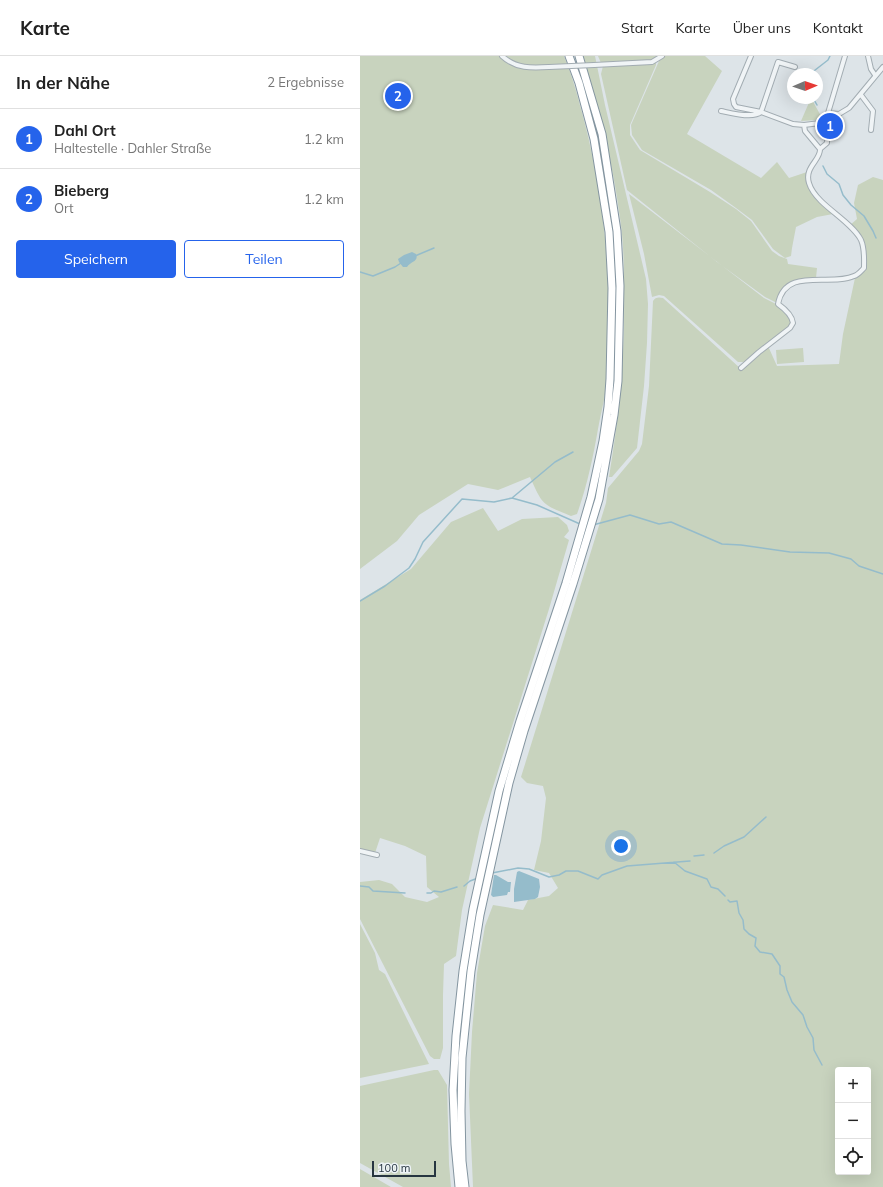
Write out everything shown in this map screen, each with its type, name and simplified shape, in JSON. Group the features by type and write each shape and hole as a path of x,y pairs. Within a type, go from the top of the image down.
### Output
{"highway":[{"path":"569,56 594,139 608,232 612,288 611,372 608,407 603,441 591,497 570,583"},
{"path":"465,1187 461,1132 462,1058 467,971 473,909 496,821 570,583 599,499 614,415 618,381 620,286 617,231 602,134 579,56"},
{"path":"459,1187 455,1144 453,1090 456,1036 467,971"}],"street":[{"path":"502,56 520,67 549,68 652,62 662,56"},
{"path":"751,56 733,99 736,107 761,112 793,124 804,125 820,123 828,113"},
{"path":"741,368 790,328 793,323 792,318 784,308 778,304 782,292 790,286 806,279 837,279 855,276 864,268 864,253 856,233 815,195 808,177 810,168 820,154 820,150 828,141 828,113 845,56"},
{"path":"868,56 871,69 875,75"},
{"path":"721,111 752,116 758,115 761,112 778,62 795,67"},
{"path":"828,113 842,113 861,95 875,75 883,67"},
{"path":"861,95 873,110 871,130"},
{"path":"804,125 805,131 820,150"},
{"path":"360,851 378,855"}],"green space":[{"path":"360,56 564,56 573,80 592,152 603,216 608,280 609,345 606,391 594,451 584,493 577,514 571,516 544,503 530,477 498,490 468,484 419,515 397,541 360,569"},
{"path":"582,56 595,56 646,279 648,304 644,386 637,448 612,477 609,477 616,432 622,364 624,319 623,247 617,197 609,157 600,116"},
{"path":"598,56 661,56 652,61 601,63"},
{"path":"663,56 705,56 722,71 687,134 761,178 777,162 789,178 807,172 809,185 812,190 833,214 817,217 796,227 791,256 785,258 773,249 752,220 711,190 642,150 632,135 631,125 659,61"},
{"path":"656,63 630,125 630,135 640,150 736,209 751,221 772,251 787,259 788,264 817,268 816,278 789,285 777,302 775,302 765,297 717,262 627,190 601,74 603,66"},
{"path":"808,104 814,104 821,118 818,120 801,121"},
{"path":"873,177 883,180 883,1187 473,1187 469,1094 477,973 485,926 493,905 523,910 528,900 549,896 558,888 549,873 534,870 541,841 546,798 543,786 527,783 521,777 606,503 608,488 639,451 642,444 649,386 653,301 660,297 663,298 741,369 768,346 777,366 839,364 843,334 855,278 865,268 864,245 849,226 857,219 854,203 858,185"},
{"path":"629,194 764,298 778,305 792,318 792,323 789,328 747,361 738,362 664,296 659,295 652,297 644,254"},
{"path":"803,348 804,362 777,364 776,350"},
{"path":"483,508 498,531 522,519 558,517 567,525 569,531 564,537 569,540 549,609 480,828 462,910 456,956 444,964 443,1048 440,1059 434,1059 430,1056 360,919 360,882 379,880 392,884 405,897 427,902 439,897 427,887 426,856 405,846 380,838 375,853 360,850 360,600 411,569 451,522"},
{"path":"360,924 375,953 379,970 385,974 429,1064 360,1078"},
{"path":"438,1070 447,1085 451,1187 403,1187 360,1163 360,1086"},
{"path":"360,1169 391,1187 360,1187"}],"water":[{"path":"412,252 416,254 416,260 407,267 403,267 398,259"},
{"path":"519,871 539,879 540,887 538,897 535,899 514,902 514,889 517,872"},
{"path":"494,875 511,882 510,892 508,892 507,895 493,897 491,895"}],"waterway":[{"path":"818,68 828,60 830,56"},
{"path":"823,166 827,174 839,184 843,195 851,205 864,216 876,238"},
{"path":"415,256 434,248"},
{"path":"360,272 373,276 401,263"},
{"path":"512,498 555,462 573,452"},
{"path":"360,601 385,586 409,568 423,542 462,499 494,502 512,498 537,505 580,524"},
{"path":"593,525 630,515 659,524 671,522 722,544 741,545 790,552 829,553 851,559 859,566 883,574"},
{"path":"714,853 724,846 744,837 766,817"},
{"path":"694,856 704,855"},
{"path":"492,873 518,868 529,869 549,877 559,875 566,871 578,871 598,879 602,875 627,866 690,861"},
{"path":"674,862 685,871 707,879 711,887 718,889 725,896"},
{"path":"464,886 470,881 478,878"},
{"path":"360,886 369,887 373,891 405,893"},
{"path":"427,893 434,891 441,892 457,887"},
{"path":"728,900 730,902 737,901 739,913 743,920 744,929 756,938 755,946 760,952 772,954 780,966 780,974 784,977 792,1002 803,1015 813,1038 814,1050 822,1065"}],"place":[{"name":"Bieberg","path":"398,96"},
{"name":"Dahl Ort","path":"830,126"}]}
